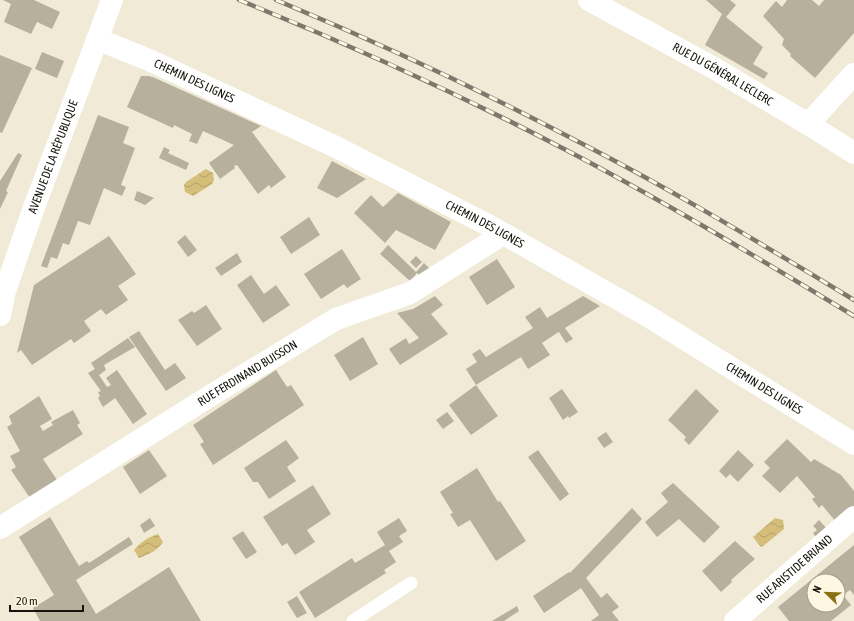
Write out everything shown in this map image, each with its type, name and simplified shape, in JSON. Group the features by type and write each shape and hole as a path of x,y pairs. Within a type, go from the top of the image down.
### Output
{"street":[{"name":"AVENUE DE LA RÉPUBLIQUE","path":"0,315 5,291 33,210 112,0"},
{"name":"RUE DU GÉNÉRAL LECLERC","path":"589,0 712,66 854,153"},
{"name":"CHEMIN DES LIGNES","path":"97,39 149,60 336,147 503,234 646,315 854,444"},
{"path":"808,124 854,74"},
{"name":"RUE FERDINAND BUISSON","path":"0,528 336,319 410,293 503,234"},
{"name":"RUE ARISTIDE BRIAND","path":"735,621 854,517"}],"lane":[{"path":"353,621 411,583"}],"water":[{"path":"206,169 213,173 214,180 212,184 193,196 185,192 184,185 186,182"},
{"path":"775,518 783,520 784,529 762,547 753,537"},
{"path":"158,534 163,542 161,545 152,552 139,558 134,550 145,540"}],"building":[{"path":"3,0 34,0 60,12 52,29 37,22 31,34 4,22 11,4"},
{"path":"706,0 730,0 736,5 726,17 763,47 753,64 768,73 764,79 705,45 722,14"},
{"path":"787,0 812,0 819,6 824,0 854,0 854,33 815,78 790,56 791,54 782,45 784,39 763,16 776,1 782,7"},
{"path":"42,52 64,61 57,78 35,69"},
{"path":"0,55 32,68 2,133 0,132"},
{"path":"141,76 155,78 261,126 252,132 286,177 271,188 269,185 258,194 237,165 220,179 209,163 234,145 203,131 197,144 189,141 192,134 174,125 173,128 127,107"},
{"path":"98,115 129,127 123,143 135,148 121,185 126,187 122,196 104,188 90,225 78,221 69,245 63,243 57,259 51,257 47,268 41,266"},
{"path":"164,147 170,150 168,153 189,163 186,170 159,158"},
{"path":"18,153 22,155 6,191 8,192 0,209 0,181"},
{"path":"332,161 366,179 337,198 317,188"},
{"path":"137,191 154,198 145,205 134,200"},
{"path":"398,193 451,222 435,250 396,230 385,243 354,213 371,195 383,207"},
{"path":"309,217 320,235 291,254 280,237"},
{"path":"185,235 197,250 188,257 177,242"},
{"path":"109,236 136,274 118,286 128,300 106,315 101,309 84,321 91,331 74,343 71,339 32,365 21,350 17,353 34,285"},
{"path":"388,245 416,272 424,263 432,271 422,278 417,273 410,281 380,254"},
{"path":"342,249 361,279 347,288 344,284 321,299 304,274"},
{"path":"237,253 242,262 221,276 215,268"},
{"path":"416,256 422,262 416,268 410,262"},
{"path":"497,259 515,287 487,305 469,277"},
{"path":"251,275 264,294 276,285 290,305 263,323 237,285"},
{"path":"435,296 443,305 431,314 448,334 400,365 389,349 406,338 409,344 419,338 397,313 413,309"},
{"path":"583,296 600,306 565,328 573,339 566,343 559,332 542,343 550,355 528,369 521,357 476,385 466,369 477,362 472,354 480,349 486,357 533,328 525,317 540,307 547,318"},
{"path":"206,305 222,329 197,346 178,320 192,311 194,313"},
{"path":"139,331 165,370 175,363 186,378 166,391 129,337"},
{"path":"363,337 378,364 350,381 334,355"},
{"path":"128,338 135,347 104,365 106,370 99,375 107,387 111,385 106,378 117,370 147,414 133,424 115,398 103,407 98,398 100,396 98,392 101,391 88,373 95,369 91,363"},
{"path":"276,370 287,387 291,385 304,405 213,465 200,444 204,442 193,425"},
{"path":"476,385 498,416 471,435 449,405"},
{"path":"562,389 578,412 563,420 549,398"},
{"path":"696,389 719,411 689,445 684,440 686,437 668,420"},
{"path":"39,396 52,419 40,426 43,431 53,425 51,422 73,410 80,423 77,425 83,434 43,459 57,480 30,498 11,470 16,467 10,456 20,451 7,427 12,424 9,416"},
{"path":"447,412 454,421 443,429 436,420"},
{"path":"606,432 613,442 604,448 597,438"},
{"path":"787,439 811,462 814,459 841,475 854,491 854,509 837,523 822,505 819,508 812,499 815,497 797,476 780,493 762,476 770,468 764,462"},
{"path":"286,440 299,458 287,467 296,481 269,499 258,482 253,482 244,468"},
{"path":"149,450 167,476 140,494 123,467"},
{"path":"538,450 569,494 560,501 528,457"},
{"path":"738,450 754,465 738,482 730,474 726,478 719,471"},
{"path":"477,468 498,502 500,501 526,541 496,561 470,520 458,527 450,514 453,513 440,492"},
{"path":"673,483 720,527 704,543 679,519 657,537 645,522 668,502 661,493"},
{"path":"313,485 331,514 307,530 315,542 295,555 287,543 282,546 263,517"},
{"path":"632,508 642,519 586,578 601,598 607,593 619,607 612,612 619,621 591,621 599,615 581,588 544,613 533,596 569,572 570,573"},
{"path":"50,517 79,566 87,561 89,563 129,537 133,544 76,580 96,614 169,567 201,621 40,621 33,608 54,595 19,537"},
{"path":"150,518 155,526 144,533 140,525"},
{"path":"399,518 407,531 399,536 403,542 389,551 396,562 384,570 386,573 315,618 299,592 352,558 355,563 385,545 377,532"},
{"path":"819,520 828,530 817,539 813,533 817,530 813,526"},
{"path":"243,531 257,552 246,559 232,538"},
{"path":"735,541 755,559 731,580 732,582 721,592 702,571"},
{"path":"854,545 854,595 850,590 846,593 846,573 820,573"},
{"path":"806,584 806,613 841,613 831,621 789,621 778,607"},
{"path":"297,596 307,613 297,618 287,602"},
{"path":"846,599 851,605 846,609"},
{"path":"517,606 519,611 504,621 492,621"}],"railway":[{"path":"239,0 405,71 528,130 604,170 748,252 854,316"},
{"path":"276,0 426,66 573,139 750,237 854,300"}]}
